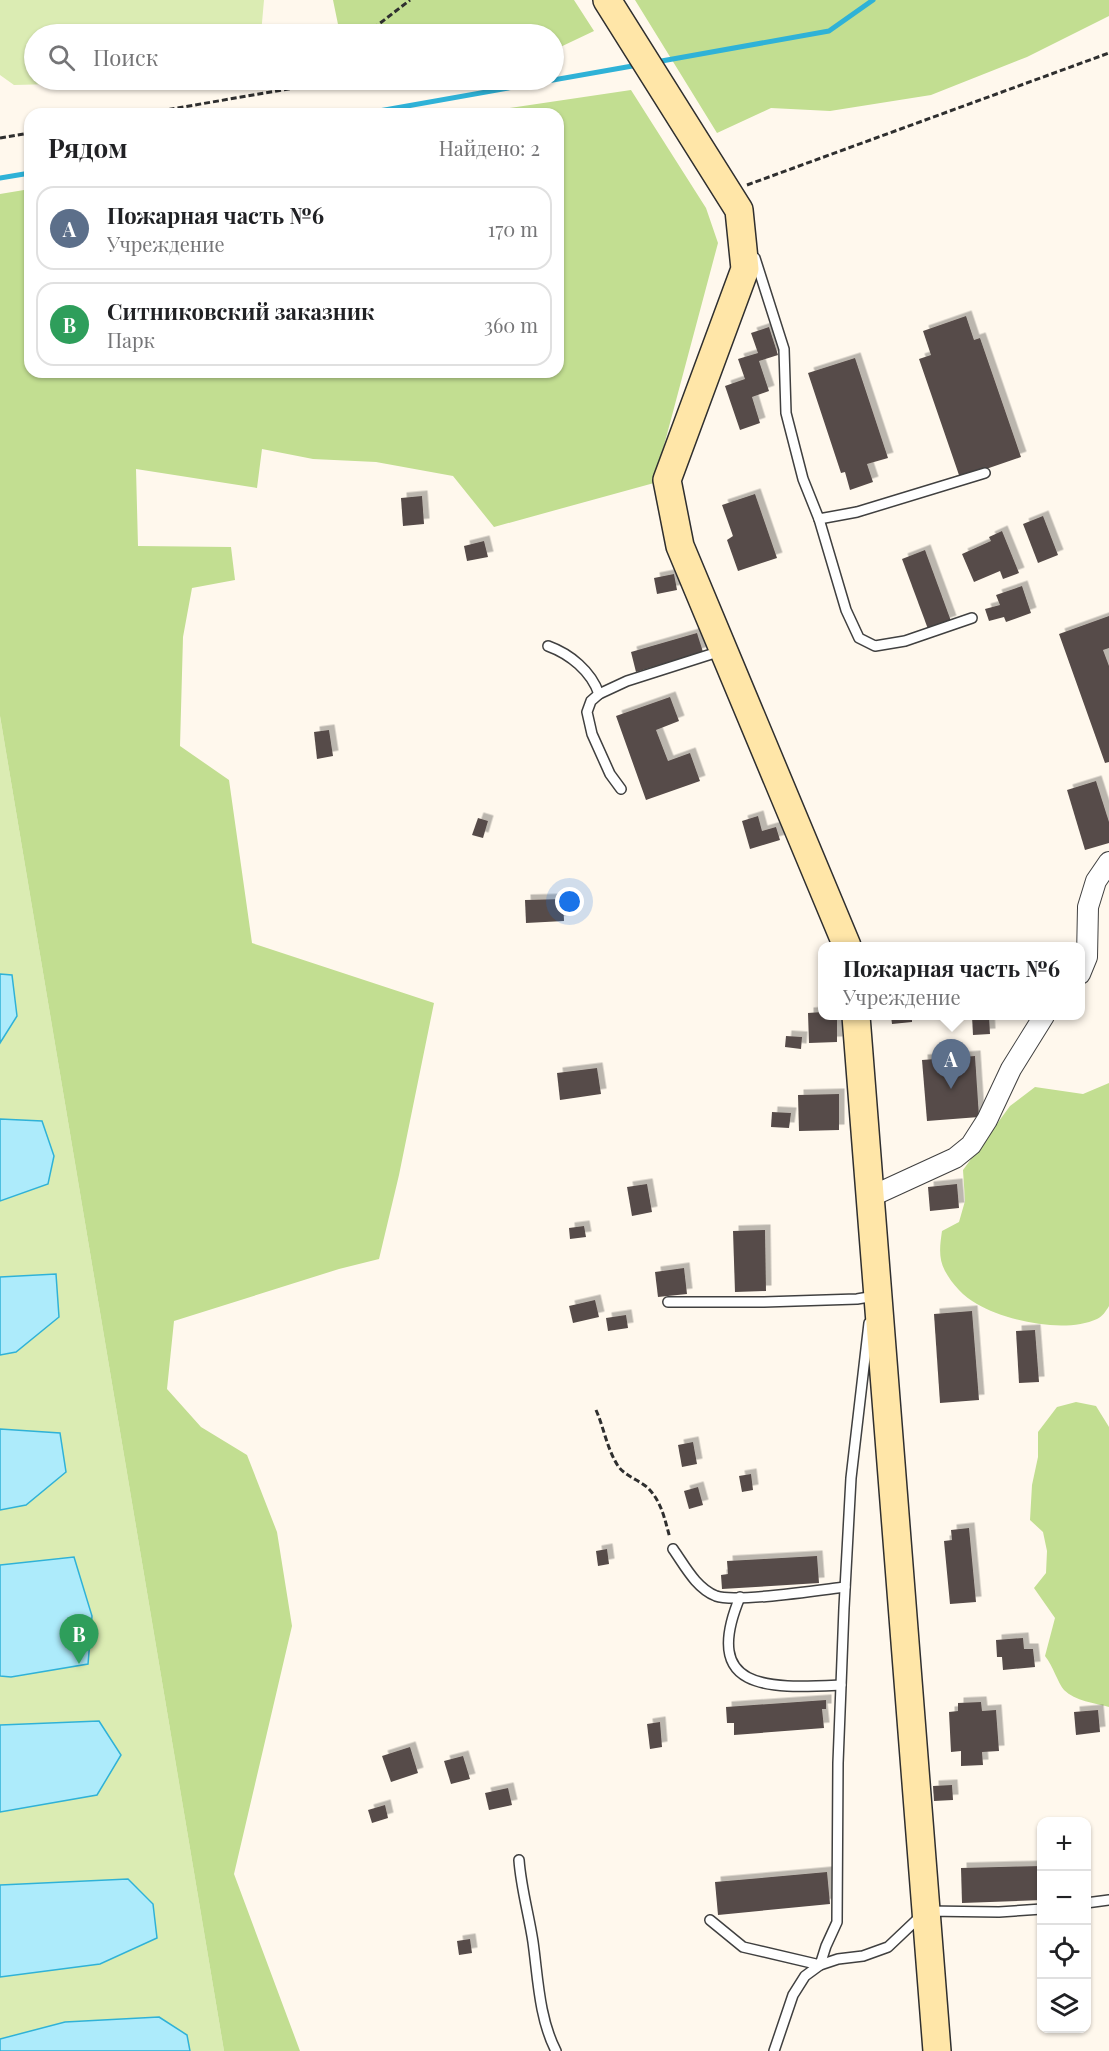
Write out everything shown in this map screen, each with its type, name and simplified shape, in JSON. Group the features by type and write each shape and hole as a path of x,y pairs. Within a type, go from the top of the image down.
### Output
{"street":[{"path":"607,0 733,201 745,269 667,480 680,546 845,942"},
{"path":"1085,962 1088,907 1096,881 1109,862"},
{"path":"856,1020 937,2051"},
{"path":"870,1197 955,1158 971,1145 987,1120 1011,1069 1042,1020"}],"lane":[{"path":"733,201 784,349 786,413 803,479 819,519 846,610 858,638 875,646 905,641 972,618"},
{"path":"819,519 857,512 985,473"},
{"path":"548,646 560,651 586,672 596,685 599,694"},
{"path":"621,789 600,755 586,712 591,702 599,694 627,681 724,651"},
{"path":"668,1302 856,1299 878,1295 868,1328 851,1478 841,1685 837,1922 820,1965"},
{"path":"673,1549 701,1587 718,1596 740,1597 845,1587"},
{"path":"740,1597 730,1620 728,1644 733,1667 747,1679 767,1685 793,1687 841,1685"},
{"path":"519,1860 544,2019 556,2051"},
{"path":"1091,1902 1109,1899"},
{"path":"774,2051 793,1995 805,1976 820,1965 838,1959 863,1956 888,1947 926,1911 999,1912 1037,1909"},
{"path":"710,1920 743,1947 820,1965"}],"path":[{"path":"379,24 410,0"},
{"path":"733,201 1109,53"},
{"path":"177,108 282,90"},
{"path":"0,138 24,134"},
{"path":"596,1410 608,1445 620,1469 648,1488 658,1502 664,1514 673,1549"}],"green space":[{"path":"0,0 264,0 262,24 24,24 24,85 14,85 0,75"},
{"path":"333,0 574,0 594,31 564,45 564,24 338,24"},
{"path":"635,0 1109,0 1109,16 1027,57 931,95 830,111 771,108 717,133"},
{"path":"631,90 706,208 718,243 654,483 494,527 453,476 376,462 313,459 262,449 257,488 136,469 138,546 231,547 235,580 192,588 183,637 180,746 229,780 252,943 434,1003 399,1175 379,1259 339,1269 174,1321 167,1389 201,1427 247,1455 277,1532 292,1626 234,1874 300,2051 224,2051 0,716 0,194 24,190 24,378 564,378 564,108 510,108"},
{"path":"0,716 224,2051 0,2051"},
{"path":"1109,1083 1108,1308 1099,1318 1084,1323 1053,1325 1036,1324 1003,1316 972,1301 951,1281 940,1256 942,1231 959,1222 965,1201 963,1170 1010,1106 1035,1087 1083,1094"},
{"path":"1076,1402 1096,1406 1109,1427 1109,1707 1079,1699 1062,1687 1045,1656 1055,1618 1034,1588 1046,1573 1047,1551 1043,1532 1030,1520 1032,1485 1038,1457 1038,1432 1057,1407"}],"water":[{"path":"0,974 12,975 17,1016 0,1043"},
{"path":"0,1119 42,1121 54,1156 48,1184 0,1201"},
{"path":"56,1274 59,1317 16,1352 0,1355 0,1277"},
{"path":"0,1429 60,1433 66,1472 26,1505 0,1510"},
{"path":"74,1557 92,1616 88,1664 11,1677 0,1676 0,1565"},
{"path":"99,1721 121,1755 97,1795 0,1812 0,1725"},
{"path":"128,1879 153,1904 157,1938 100,1964 0,1977 0,1885"},
{"path":"159,2017 187,2035 190,2051 0,2051 0,2039 65,2022"}],"building":[{"path":"966,316 974,340 980,338 1021,457 960,478 919,359 931,355 923,331"},
{"path":"769,327 778,355 759,361 769,391 752,397 760,423 740,430 725,386 745,379 738,359 758,353 751,333"},
{"path":"855,358 888,458 867,464 873,482 850,490 845,472 841,473 808,373"},
{"path":"755,494 777,558 738,571 727,540 733,536 722,505"},
{"path":"422,496 424,524 403,526 401,498"},
{"path":"1043,516 1058,555 1038,563 1023,524"},
{"path":"1002,531 1019,573 1003,579 1000,571 974,582 962,554 991,541 989,537"},
{"path":"484,541 488,557 467,561 464,546"},
{"path":"925,550 951,621 928,629 902,559"},
{"path":"674,574 677,590 657,594 654,578"},
{"path":"1022,586 1031,613 1006,622 1004,617 989,621 985,609 1000,605 996,595"},
{"path":"1109,616 1109,648 1103,650 1109,666 1109,762 1105,763 1059,634"},
{"path":"697,633 703,652 636,672 631,652"},
{"path":"670,697 679,721 656,730 668,761 690,753 700,781 646,800 616,716"},
{"path":"329,730 333,756 317,759 314,732"},
{"path":"1096,781 1109,822 1109,843 1085,850 1067,790"},
{"path":"758,816 762,831 776,827 780,840 750,849 742,821"},
{"path":"478,818 488,821 483,838 472,835"},
{"path":"563,899 564,921 526,923 525,900"},
{"path":"818,1012 818,1020 837,1020 837,1042 809,1043 808,1013"},
{"path":"892,1020 912,1020 912,1022 892,1024"},
{"path":"972,1020 989,1020 990,1034 973,1035"},
{"path":"786,1036 802,1037 801,1049 785,1047"},
{"path":"975,1056 979,1117 927,1121 922,1060"},
{"path":"597,1068 601,1094 560,1100 557,1073"},
{"path":"839,1094 839,1130 799,1131 798,1095"},
{"path":"772,1112 791,1113 789,1128 771,1127"},
{"path":"647,1184 652,1212 632,1216 627,1187"},
{"path":"957,1184 959,1208 930,1211 928,1187"},
{"path":"584,1226 586,1237 570,1239 569,1228"},
{"path":"765,1230 766,1291 735,1292 733,1231"},
{"path":"684,1268 687,1294 658,1297 655,1272"},
{"path":"595,1300 599,1317 573,1323 569,1306"},
{"path":"972,1311 979,1400 940,1403 934,1314"},
{"path":"626,1315 628,1328 608,1331 606,1318"},
{"path":"1035,1330 1039,1382 1019,1383 1016,1331"},
{"path":"693,1442 697,1464 682,1467 678,1445"},
{"path":"751,1474 753,1490 742,1492 739,1476"},
{"path":"698,1487 703,1505 689,1509 684,1491"},
{"path":"969,1528 976,1602 950,1604 944,1541 952,1540 951,1530"},
{"path":"607,1549 609,1564 598,1566 596,1551"},
{"path":"817,1556 819,1583 722,1589 721,1575 728,1574 727,1561"},
{"path":"1023,1638 1024,1649 1033,1649 1035,1667 1003,1670 1002,1657 997,1657 996,1640"},
{"path":"826,1700 826,1709 822,1709 824,1728 734,1735 734,1723 727,1723 726,1707"},
{"path":"981,1702 982,1711 996,1710 999,1751 982,1752 983,1765 961,1766 961,1751 951,1752 949,1712 958,1711 958,1703"},
{"path":"1098,1710 1100,1732 1076,1735 1074,1712"},
{"path":"660,1722 662,1747 650,1749 647,1724"},
{"path":"410,1747 418,1773 391,1782 382,1756"},
{"path":"463,1756 470,1779 451,1784 444,1761"},
{"path":"952,1785 953,1800 934,1801 933,1786"},
{"path":"508,1788 512,1805 489,1810 485,1793"},
{"path":"385,1805 388,1818 372,1823 368,1810"},
{"path":"1037,1866 1037,1900 962,1903 961,1868"},
{"path":"827,1872 830,1904 718,1915 715,1882"},
{"path":"470,1939 472,1953 459,1955 457,1941"}],"waterway":[{"path":"656,62 829,31 873,0"},
{"path":"564,78 638,65"},
{"path":"396,108 497,90"},
{"path":"0,178 24,174"}],"place":[{"name":"Пожарная часть №6","path":"951,1089"},
{"name":"Ситниковский заказник","path":"79,1664"}]}
